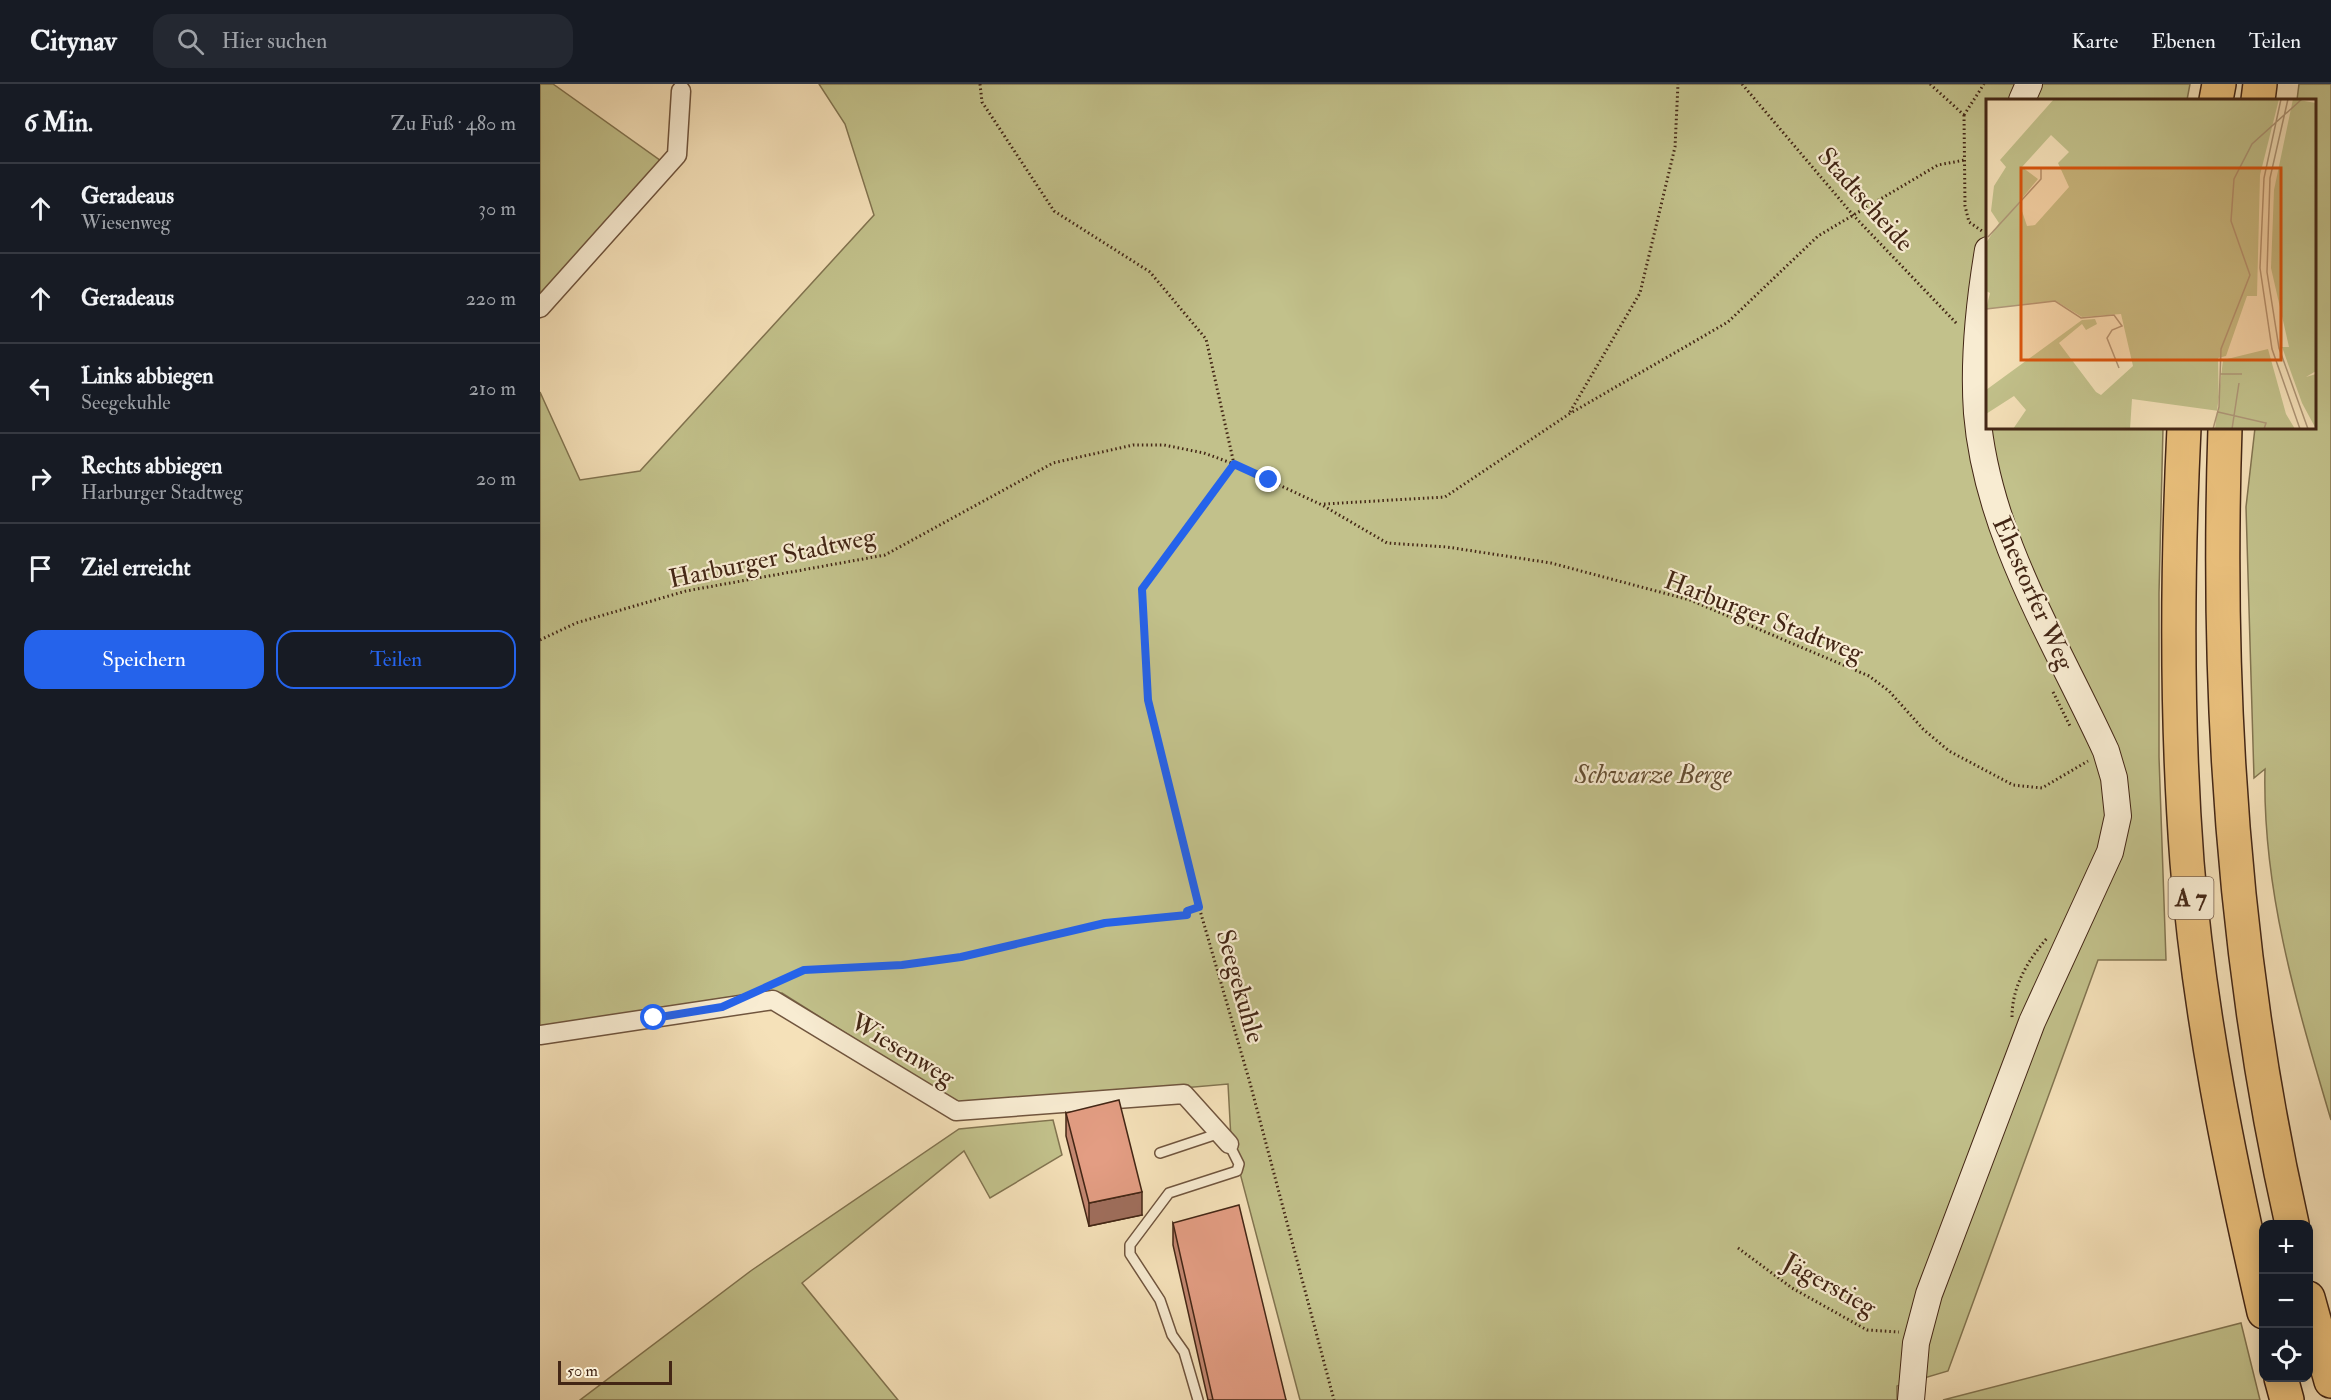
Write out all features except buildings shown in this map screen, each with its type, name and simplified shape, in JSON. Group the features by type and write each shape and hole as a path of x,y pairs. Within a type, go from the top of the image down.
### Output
{"highway":[{"path":"2216,99 2219,84"},
{"path":"2258,99 2260,84"},
{"name":"A 7","path":"2184,429 2178,642 2181,772 2188,863 2218,1095 2259,1288"},
{"name":"A 7","path":"2225,429 2221,578 2230,812 2250,992 2291,1220"},
{"path":"2313,1316 2331,1381"},
{"path":"2282,1382 2287,1400"}],"main road":[{"path":"2022,99 2029,84"},
{"name":"Ehestorfer Weg","path":"1911,1395 1919,1324 1932,1284 2032,1022 2110,852 2118,816 2114,778 2099,754 2011,553 1992,495 1982,448 1975,382 1983,240"}],"street":[{"path":"540,308 677,155 681,91"},
{"name":"Wiesenweg","path":"540,1035 773,1000 956,1111 1184,1094 1225,1138"}],"lane":[{"path":"1160,1153 1225,1138 1239,1164 1237,1171 1169,1193 1130,1245 1130,1254 1160,1300 1173,1335 1184,1352 1198,1400"}],"path":[{"path":"980,84 982,102 1054,211 1150,272 1206,339 1234,464"},
{"path":"1569,414 1640,293 1676,147 1678,84"},
{"name":"Stadtscheide","path":"1742,84 1853,215 1959,326"},
{"path":"1930,84 1964,115"},
{"path":"1983,240 1966,215 1964,115 1984,84"},
{"path":"1322,505 1445,497 1569,414 1632,380 1728,322 1804,247 1853,215 1938,165 1965,160"},
{"name":"Harburger Stadtweg","path":"540,640 576,623 686,591 885,555 1053,463 1133,445 1164,445 1204,453 1234,464 1322,505 1387,543 1447,548 1551,563 1690,600 1869,676 1889,691 1923,729 1949,751 2013,785 2042,788 2099,754"},
{"name":"Seegekuhle","path":"1234,464 1142,589 1148,700 1199,907 1250,1083 1334,1400"},
{"path":"763,988 804,970 902,965 961,957 1105,923 1187,915 1187,911 1199,907"},
{"name":"Jägerstieg","path":"1738,1248 1792,1288 1867,1330 1910,1333"}],"green space":[{"path":"540,84 553,84 661,161 540,301"},
{"name":"Schwarze Berge","path":"819,84 2190,84 2187,99 1986,99 1986,429 2163,429 2159,593 2159,757 2166,960 2098,960 1948,1371 1897,1386 1897,1400 1300,1400 1231,1139 1228,1084 963,1107 782,993 540,1033 540,392 580,480 640,471 874,215 845,124"},
{"path":"2299,84 2331,84 2331,1120 2284,947 2269,859 2265,769 2254,778 2246,507 2255,429 2316,429 2316,99 2297,99"},
{"path":"1053,1120 1062,1155 990,1198 964,1151 802,1283 898,1400 580,1400 752,1270 959,1129"},
{"path":"2241,1323 2260,1400 1943,1400"}],"route":[{"path":"654,1018 722,1007 804,970 902,965 961,957 1105,923 1187,915 1187,911 1199,907 1148,700 1142,589 1234,464 1269,480"}]}
